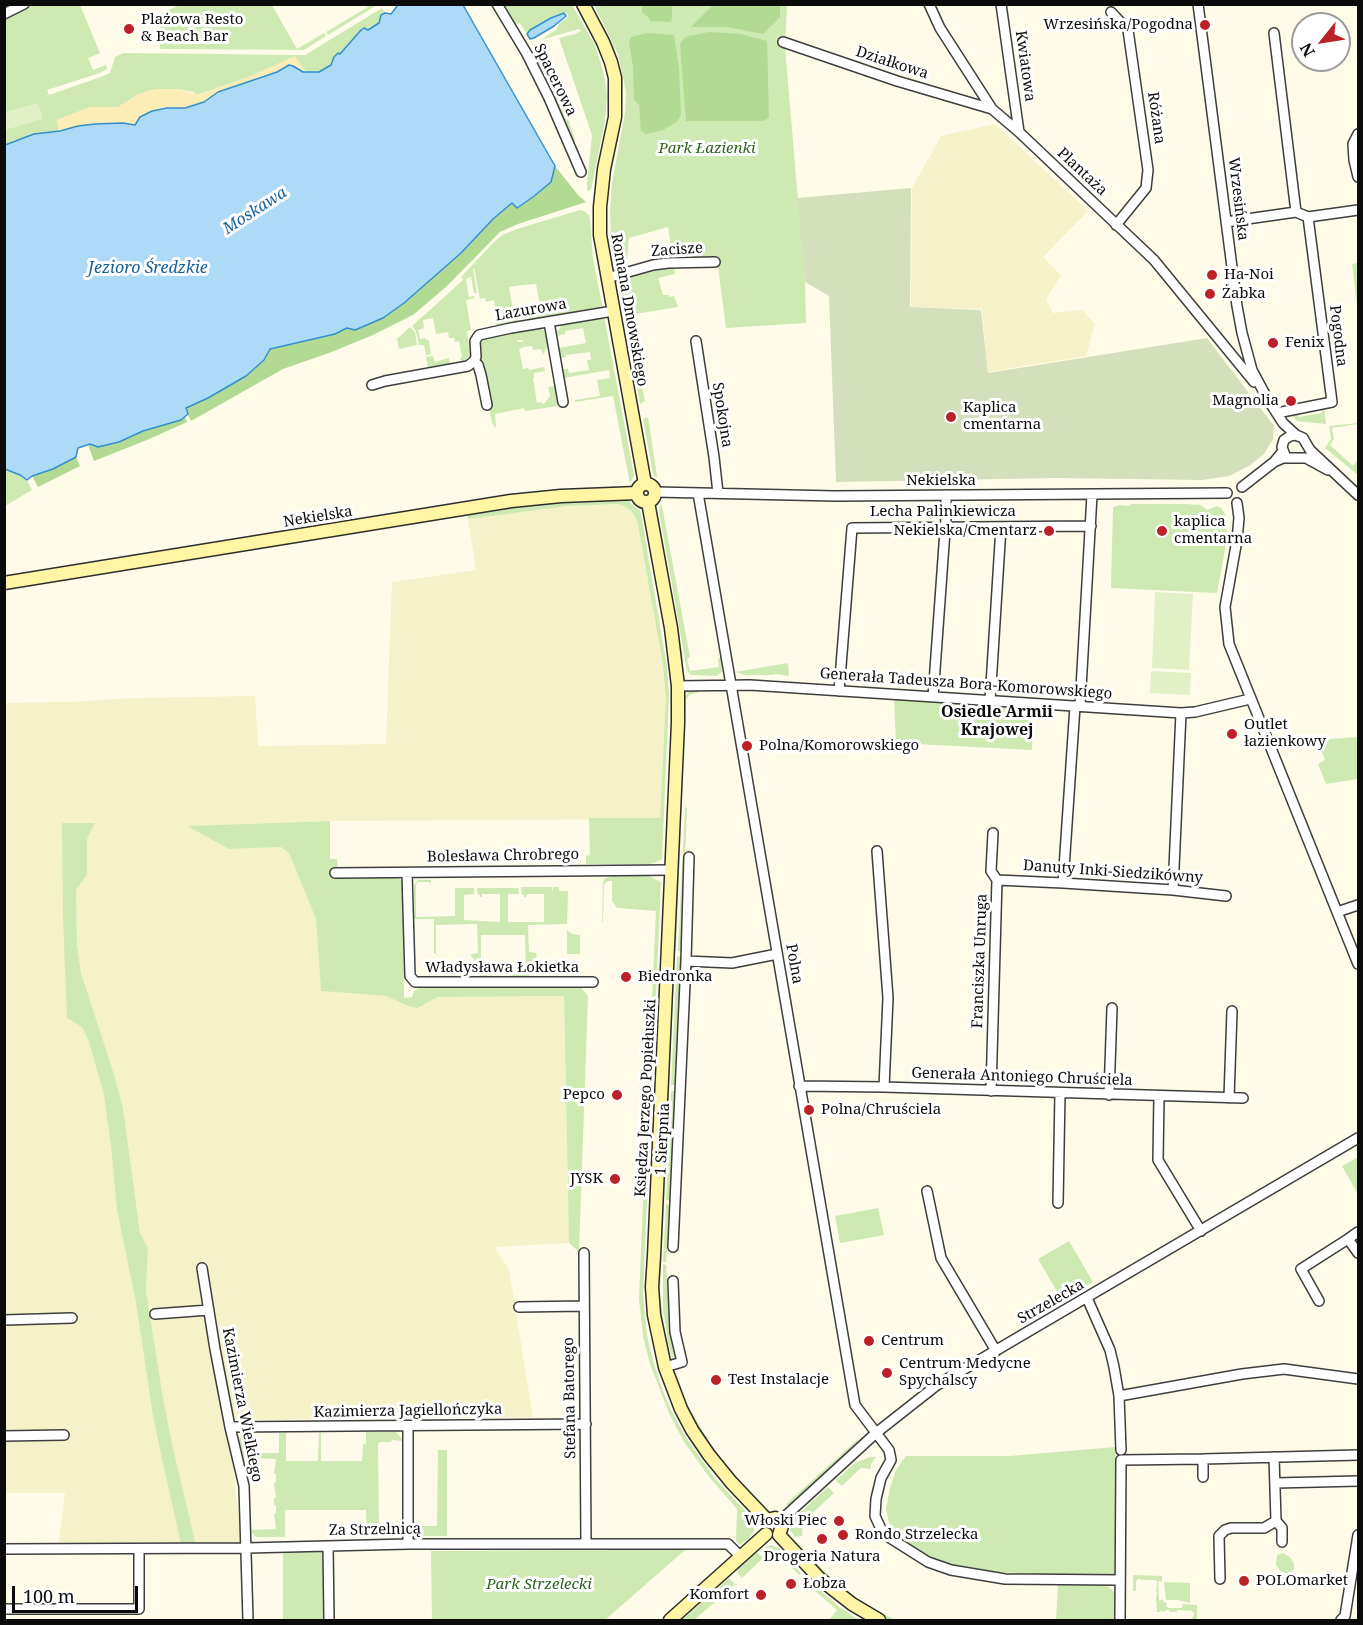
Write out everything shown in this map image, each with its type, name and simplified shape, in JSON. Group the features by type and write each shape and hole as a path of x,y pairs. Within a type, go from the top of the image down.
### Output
{"street":[{"path":"4,14 24,4"},
{"name":"Spacerowa","path":"497,4 549,98 581,172"},
{"name":"Romana Dmowskiego","path":"583,4 603,42 615,78 615,117 604,169 600,235 641,489"},
{"name":"Plantaża","path":"929,4 940,28 992,109 1154,260 1267,398"},
{"name":"Kwiatowa","path":"1001,4 1019,132"},
{"name":"Wrzesińska","path":"1198,4 1237,306 1245,348 1252,370 1291,436"},
{"name":"Różana","path":"1112,12 1128,30 1148,170 1146,188 1116,225"},
{"path":"1274,33 1296,212"},
{"name":"Działkowa","path":"783,42 897,81 992,109"},
{"path":"1359,134 1353,144 1354,160 1359,177"},
{"path":"1226,222 1296,212 1308,217 1359,210"},
{"name":"Pogodna","path":"1276,413 1332,402 1308,217"},
{"name":"Zacisze","path":"607,278 653,265 715,262"},
{"name":"Lazurowa","path":"474,361 475,341 480,335 613,311"},
{"path":"549,322 563,402"},
{"name":"Spokojna","path":"696,341 718,493"},
{"path":"1229,352 1245,348"},
{"path":"372,385 465,368 474,361 481,375 487,405"},
{"path":"1338,475 1306,458 1291,455 1283,444 1291,436 1303,438 1306,445 1338,475 1359,495"},
{"path":"1242,487 1274,462 1305,452 1306,445"},
{"path":"1231,486 1242,487 1245,491 1244,499 1237,503 1230,501 1227,493 1231,486"},
{"path":"641,489 640,499 652,497"},
{"name":"Nekielska","path":"4,583 511,501 641,489"},
{"name":"Nekielska","path":"652,497 698,492 835,496 1227,493"},
{"name":"Polna","path":"698,492 855,1405 889,1450 891,1460 881,1478 875,1516 881,1529 891,1538 928,1562 951,1570 1005,1580 1120,1580"},
{"path":"933,697 946,495"},
{"path":"1064,883 1092,495"},
{"name":"Księdza Jerzego Popiełuszki","path":"652,497 678,686 672,870 652,1287 654,1315 665,1366 681,1409 692,1430 731,1482 766,1520"},
{"path":"1237,503 1239,518 1237,540 1225,607 1228,644 1359,964"},
{"path":"990,701 1001,526"},
{"name":"Lecha Palinkiewicza","path":"840,691 852,528 1091,526"},
{"name":"Generała Tadeusza Bora-Komorowskiego","path":"678,686 731,685 1181,713 1196,712 1250,699"},
{"path":"1173,890 1181,713"},
{"name":"Franciszka Unruga","path":"991,1091 997,880 992,871 993,833"},
{"path":"877,851 888,998 884,1087"},
{"name":"1 Sierpnia","path":"673,1247 689,857"},
{"name":"Bolesława Chrobrego","path":"335,873 672,870"},
{"name":"Władysława Łokietka","path":"407,873 410,976 413,981 417,983 593,982"},
{"name":"Danuty Inki-Siedzikówny","path":"997,880 1173,890 1226,896"},
{"path":"1337,912 1359,905"},
{"path":"686,961 732,963 777,954"},
{"path":"1109,1095 1112,1008"},
{"path":"1230,1098 1232,1011"},
{"name":"Generała Antoniego Chruściela","path":"800,1086 1243,1098"},
{"path":"1058,1203 1060,1093"},
{"path":"1159,1096 1158,1160 1201,1231"},
{"name":"Strzelecka","path":"780,1521 876,1433 937,1385 1359,1138"},
{"path":"927,1191 941,1258 996,1351"},
{"path":"1319,1301 1301,1269 1359,1232"},
{"path":"1348,1239 1359,1253"},
{"name":"Stefana Batorego","path":"584,1253 586,1543"},
{"name":"Kazimierza Wielkiego","path":"202,1268 230,1427 244,1486 248,1620"},
{"path":"665,1366 682,1362 675,1332 673,1281"},
{"path":"1087,1298 1110,1350 1119,1396 1121,1450"},
{"path":"519,1307 584,1306"},
{"path":"154,1314 209,1310"},
{"path":"4,1320 72,1318"},
{"path":"1119,1396 1242,1374 1284,1369 1359,1379"},
{"name":"Kazimierza Jagiellończyka","path":"230,1427 586,1424"},
{"path":"408,1426 408,1544"},
{"path":"4,1436 63,1436"},
{"path":"1120,1620 1121,1460 1359,1455"},
{"path":"1275,1457 1276,1521 1282,1528 1282,1542"},
{"path":"1203,1459 1203,1477"},
{"path":"1276,1483 1359,1481"},
{"path":"775,1518 780,1521 783,1526 779,1535 774,1537 766,1534 763,1528 766,1520 775,1518"},
{"path":"1220,1579 1219,1536 1225,1530 1232,1528 1264,1528 1276,1521"},
{"path":"670,1620 766,1534"},
{"path":"779,1535 820,1579 852,1604 879,1620"},
{"path":"1341,1620 1345,1616 1359,1535"},
{"name":"Za Strzelnicą","path":"4,1549 247,1548 408,1544 728,1544 741,1557"},
{"path":"328,1546 329,1619"},
{"path":"4,1609 139,1609 139,1549"}],"shaded area":[{"path":"995,124 1088,211 1043,257 1061,275 1046,299 1053,313 1082,310 1095,324 1086,356 988,372 982,309 911,307 912,188 941,136"},
{"path":"592,504 624,505 635,516 638,525 662,659 666,696 660,819 330,821 188,826 229,849 281,847 289,853 316,919 321,991 386,996 408,1006 438,997 564,996 569,1243 494,1247 509,1270 533,1417 227,1420 242,1543 196,1545 163,1398 146,1290 148,1248 140,1233 123,1108 81,974 77,944 76,890 87,875 87,839 95,823 62,823 82,1027 89,1042 104,1095 117,1210 136,1303 153,1416 181,1544 106,1545 59,1542 65,1493 5,1493 4,703 255,696 258,746 386,744 392,582 476,570 468,519 517,511"}],"green space":[{"path":"182,4 272,5 297,49 324,33 326,36 304,50 160,49 160,14"},
{"path":"714,4 780,5 780,17 763,34 727,27 691,27"},
{"path":"33,5 80,5 100,53 88,58 93,70 106,65 107,69 47,90 49,95 110,73 115,57 123,53 305,55 382,8 385,13 381,15 379,23 368,31 361,30 331,65 319,72 306,72 295,57 246,78 197,95 177,89 152,90 139,94 118,107 90,107 57,120 59,131 45,132 5,145 4,18"},
{"path":"371,5 377,5 328,35 326,32"},
{"path":"502,5 572,5 595,45 604,74 607,95 605,121 591,190 587,191 587,183 592,135 559,38 581,31 579,29 540,40 556,30 568,15 565,12 551,18 527,34 520,23 515,25"},
{"path":"589,5 614,47 623,81 622,118 606,204 607,180 620,114 621,85"},
{"name":"Park Łazienki","path":"594,5 787,5 785,47 805,282 806,323 726,328 717,259 673,260 668,227 629,238 626,270 615,272 610,209 612,183 625,113 626,92 618,54"},
{"path":"642,5 672,5 672,19 670,22 650,21 642,12"},
{"path":"709,32 741,34 767,41 769,118 763,121 686,121 680,44 685,37"},
{"path":"647,33 674,35 679,69 681,115 677,122 663,130 646,134 641,131 639,105 634,99 633,66 629,43 631,37"},
{"path":"531,53 547,56 575,139 574,143 556,101"},
{"path":"38,103 43,119 5,130 5,112"},
{"path":"555,166 586,202 500,232 447,286 413,315 373,335 283,369 191,421 185,408 208,398 246,376 264,360 270,349 335,334 383,317 404,303 461,253 493,219 512,203 517,208 551,182"},
{"path":"911,188 910,307 981,310 988,373 1207,338 1274,426 1273,439 1264,454 1249,466 1229,476 1202,480 1057,478 836,482 829,296 805,282 797,198"},
{"path":"580,210 589,215 590,219 593,259 603,309 529,319 527,306 540,304 536,284 522,285 509,287 514,315 518,315 518,321 513,322 513,319 510,323 496,325 496,321 505,319 503,306 495,307 494,300 486,302 485,298 480,299 474,268 477,293 474,293 471,277 466,280 469,297 474,296 475,298 466,300 471,330 467,331 470,354 465,361 461,362 459,341 455,342 454,338 449,338 448,332 436,334 433,318 423,320 424,328 418,330 420,339 429,340 431,354 426,355 424,345 419,345 416,331 412,326 463,280 461,277 493,243 502,235 517,229"},
{"path":"1358,263 1358,313 1352,264"},
{"path":"674,267 675,274 658,278 663,295 674,296 678,307 629,315 631,325 625,324 617,279 650,268"},
{"path":"604,316 634,475 630,484 613,396 575,402 575,400 600,396 597,380 610,378 609,370 564,378 563,369 568,369 569,373 589,370 587,360 591,360 590,352 566,355 561,358 559,348 586,343 583,328 565,331 565,334 557,336 556,334 562,324"},
{"path":"410,327 415,332 417,345 399,349 397,339"},
{"path":"538,328 548,335 546,336 548,347 543,355 541,349 533,350 532,346 519,349 523,369 544,367 545,371 534,373 537,403 544,404 550,396 548,387 555,386 558,406 525,411 524,408 495,414 495,428 479,358 480,344 486,338"},
{"path":"633,336 645,401 640,404 628,338"},
{"path":"433,356 435,362 449,358 450,364 428,368 426,357"},
{"path":"1321,407 1324,407 1326,424 1297,421 1291,414 1298,411 1299,417 1322,413"},
{"path":"185,416 187,422 94,461 88,445 119,442 143,431 181,420"},
{"path":"648,417 656,478 653,474 643,419"},
{"path":"1358,423 1332,428 1334,439 1330,445 1353,466 1357,461 1358,475 1325,448 1331,439 1329,426"},
{"path":"76,457 80,466 38,487 32,476 53,469"},
{"path":"4,469 27,480 32,490 5,506"},
{"path":"623,496 624,500 630,500 641,514 667,667 669,695 662,859 650,864 586,864 586,856 590,855 589,818 660,818 666,696 662,659 635,516 624,506 616,504 568,506 468,519 467,512 541,502"},
{"path":"1132,504 1201,505 1207,510 1217,506 1221,508 1225,514 1227,539 1217,593 1111,588 1113,507"},
{"path":"660,505 690,657 687,659 690,671 719,667 718,659 721,657 722,672 716,676 691,675 687,671 659,511"},
{"path":"656,517 659,518 683,657 681,659"},
{"path":"1155,592 1193,594 1189,670 1152,668"},
{"path":"788,663 789,676 745,675 735,672"},
{"path":"1151,671 1191,673 1190,695 1150,693"},
{"path":"692,690 700,690 689,695 686,700 676,951 673,951 684,699"},
{"path":"894,698 1034,707 1032,750 896,743"},
{"path":"1358,737 1358,779 1326,784 1318,764 1325,760 1317,740"},
{"path":"685,807 687,808 681,952 678,951"},
{"path":"330,821 330,859 337,859 338,877 397,877 403,882 404,998 412,997 414,991 421,987 580,986 588,996 579,1252 569,1243 564,996 438,997 417,1008 386,996 321,991 316,919 289,853 281,847 229,849 187,826"},
{"path":"62,823 95,823 87,839 87,875 76,890 77,944 81,973 123,1108 140,1233 148,1248 146,1290 163,1398 196,1545 181,1544 153,1416 136,1303 117,1210 104,1095 89,1042 82,1027 67,1018"},
{"path":"649,876 661,882 654,1041 650,1043 656,911 617,908 612,901 612,881 608,881 604,884 603,922 603,883 605,878"},
{"path":"418,880 431,880 431,886 430,882 416,884 416,917 455,916 455,888 474,888 474,894 464,895 464,920 500,922 500,894 482,894 480,897 477,888 518,888 519,894 508,894 508,922 544,922 544,894 527,894 524,897 521,887 552,887 553,894 553,887 559,887 559,891 568,891 567,924 528,925 529,952 536,953 537,956 530,963 529,976 512,976 512,974 526,974 525,935 481,935 481,975 497,975 480,976 478,963 471,956 471,954 478,953 477,924 436,925 436,954 439,955 437,955 434,953 434,919 414,919 414,885"},
{"path":"567,930 572,934 580,935 580,954 567,954"},
{"path":"673,956 675,956 669,1085 666,1085"},
{"path":"677,956 681,957 676,1085 671,1085"},
{"path":"649,1059 653,1063 643,1293 647,1335 663,1391 687,1439 714,1477 755,1522 754,1531 740,1545 736,1541 737,1509 710,1478 684,1442 669,1413 650,1364 643,1336 639,1299"},
{"path":"666,1090 669,1090 660,1292 671,1359 667,1360 657,1292"},
{"path":"671,1091 675,1091 670,1200 666,1200"},
{"path":"1358,1157 1358,1194 1342,1166"},
{"path":"666,1204 670,1205 666,1262 663,1262"},
{"path":"878,1208 884,1235 840,1243 835,1216"},
{"path":"1069,1241 1093,1282 1062,1300 1038,1259"},
{"path":"663,1264 666,1265 675,1357 672,1358 663,1309"},
{"path":"671,1369 674,1369 687,1404 711,1445 761,1504 760,1506 720,1461 700,1432 685,1405"},
{"path":"366,1432 396,1432 402,1439 402,1441 379,1442 378,1446 379,1526 385,1526 386,1531 402,1530 396,1536 367,1536 366,1510 285,1510 285,1537 256,1537 249,1530 276,1529 274,1483 276,1474 274,1474 276,1459 244,1458 239,1439 244,1433 251,1433 251,1453 279,1453 279,1433 286,1433 286,1461 318,1461 319,1433 321,1433 321,1461 362,1461"},
{"path":"857,1440 860,1443 789,1507 786,1504"},
{"path":"1115,1447 1118,1576 1066,1576 984,1571 950,1565 926,1557 900,1536 889,1523 886,1509 890,1488 896,1470 906,1456 1010,1456"},
{"path":"438,1450 447,1450 447,1536 421,1536 415,1530 415,1526 437,1526"},
{"path":"876,1457 871,1464 871,1469 861,1468 842,1486 838,1483 836,1480 855,1463"},
{"path":"828,1487 834,1493 803,1522 802,1536 795,1537 790,1530 793,1519"},
{"path":"795,1541 834,1581 865,1604 895,1620 880,1616 849,1596 819,1570 793,1543"},
{"path":"771,1545 779,1548 801,1573 799,1575 780,1556 765,1556 759,1550"},
{"name":"Park Strzelecki","path":"685,1550 605,1620 432,1620 431,1551"},
{"path":"283,1552 325,1552 325,1620 283,1620"},
{"path":"757,1552 763,1558 742,1578 736,1571"},
{"path":"1283,1553 1290,1557 1294,1564 1291,1574 1281,1572 1276,1565 1277,1555"},
{"path":"803,1575 839,1607 859,1620 829,1620 837,1610 800,1577"},
{"path":"1133,1575 1162,1576 1162,1582 1158,1581 1159,1601 1162,1599 1169,1608 1182,1608 1183,1604 1197,1605 1197,1620 1192,1620 1194,1614 1192,1611 1169,1612 1166,1610 1163,1612 1161,1610 1156,1612 1156,1580 1138,1579 1136,1591 1133,1591"},
{"path":"729,1578 735,1584 714,1603 694,1620 682,1620"},
{"path":"1164,1582 1190,1583 1190,1603 1166,1600"},
{"path":"1058,1585 1109,1587 1115,1593 1115,1620 1056,1620"}],"sand":[{"path":"295,56 306,72 293,66 284,67 277,72 218,92 204,102 185,108 152,111 135,125 95,124 59,131 57,120 90,107 118,107 139,94 157,89 177,89 199,95 246,78"}],"water":[{"name":"Jezioro Średzkie","path":"398,5 463,5 555,166 551,182 517,208 512,203 493,219 461,253 404,303 383,318 355,330 347,328 335,334 270,349 264,360 246,376 186,408 188,414 181,420 143,431 119,442 98,447 90,444 78,448 76,457 27,480 5,469 5,145 34,134 78,126 123,123 135,125 140,117 152,111 185,108 204,102 218,92 277,72 289,65 303,72 319,72 331,65 334,57 340,54 361,30 364,28 368,30 379,23 381,15 391,14"},
{"path":"564,13 566,16 554,26 530,39 527,34 530,30"}],"place":[{"name":"Wrzesińska/Pogodna","path":"1205,25"},
{"name":"Plażowa Resto & Beach Bar","path":"129,29"},
{"name":"Ha-Noi","path":"1212,275"},
{"name":"Żabka","path":"1210,294"},
{"name":"Fenix","path":"1273,343"},
{"name":"Magnolia","path":"1291,401"},
{"name":"Kaplica cmentarna","path":"951,417"},
{"name":"Nekielska/Cmentarz","path":"1049,531"},
{"name":"kaplica cmentarna","path":"1162,531"},
{"name":"Outlet łazienkowy","path":"1232,734"},
{"name":"Polna/Komorowskiego","path":"747,746"},
{"name":"Biedronka","path":"626,977"},
{"name":"Pepco","path":"617,1095"},
{"name":"Polna/Chruściela","path":"809,1110"},
{"name":"JYSK","path":"615,1179"},
{"name":"Centrum","path":"869,1341"},
{"name":"Centrum Medycne Spychalscy","path":"887,1373"},
{"name":"Test Instalacje","path":"716,1380"},
{"name":"Włoski Piec","path":"839,1521"},
{"name":"Rondo Strzelecka","path":"843,1535"},
{"name":"Drogeria Natura","path":"822,1539"},
{"name":"POLOmarket","path":"1244,1581"},
{"name":"Łobza","path":"791,1584"},
{"name":"Komfort","path":"761,1595"}],"district":[{"name":"Osiedle Armii Krajowej","path":"997,721"}],"water label":[{"name":"Moskawa","path":"255,211"}]}
